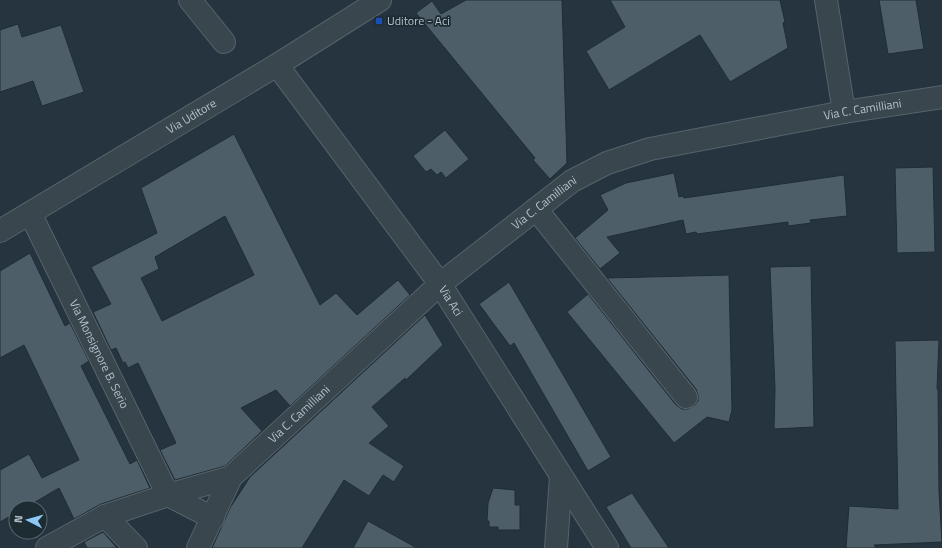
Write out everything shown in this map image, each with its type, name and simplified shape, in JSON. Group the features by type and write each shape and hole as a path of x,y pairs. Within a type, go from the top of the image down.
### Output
{"street":[{"path":"190,0 224,42"},
{"name":"Via Uditore","path":"0,231 278,65 380,0"},
{"path":"826,0 844,112"},
{"name":"Via Aci","path":"278,65 440,284 607,548"},
{"name":"Via C. Camilliani","path":"231,477 440,284 572,181 607,162 650,149 844,112 942,97"},
{"path":"536,209 686,397"},
{"name":"Via Monsignore B. Serio","path":"30,213 168,495"},
{"path":"556,548 561,476"},
{"path":"47,548 105,516 168,495 231,477"},
{"path":"198,548 231,477"},
{"path":"168,495 213,518"},
{"path":"105,516 136,548"}],"building":[{"path":"466,0 562,0 567,163 550,179 533,160 535,158 416,13 432,1 441,14"},
{"path":"610,0 780,0 785,22 783,23 788,48 730,82 700,35 609,90 586,51 625,27"},
{"path":"879,0 916,0 924,49 888,54"},
{"path":"18,24 22,37 61,25 84,92 42,106 33,81 0,92 0,30"},
{"path":"445,130 469,159 446,178 441,172 437,175 431,169 426,172 413,156"},
{"path":"234,134 320,305 336,293 357,315 398,280 410,295 290,406 276,390 241,408 262,431 225,466 175,480 160,450 176,443 138,363 128,368 125,362 123,363 116,348 111,350 93,312 111,304 91,267 157,233 141,188","holes":["225,216 254,275 162,321 141,278 159,269 155,257"]},
{"path":"933,167 935,252 897,253 895,168"},
{"path":"674,173 679,197 683,196 684,198 844,175 847,216 810,220 811,223 788,226 788,222 697,234 696,232 686,234 683,220 607,237 620,253 600,269 575,238 608,210 600,195 626,183"},
{"path":"30,253 65,326 70,323 89,361 81,366 130,464 137,460 150,488 101,504 74,519 59,488 39,500 8,500 8,518 0,522 0,470 29,454 42,478 79,460 24,345 0,358 0,271"},
{"path":"811,266 814,427 774,429 775,389 770,267"},
{"path":"729,275 732,410 729,422 707,417 674,443 567,312 588,294 676,405 682,409 688,409 694,406 698,401 696,389 607,278"},
{"path":"509,282 611,457 588,471 514,343 510,346 479,304"},
{"path":"425,315 443,345 406,380 405,378 372,407 389,426 369,443 404,466 394,482 383,475 369,496 344,480 302,548 212,548 230,508 250,477"},
{"path":"939,340 937,389 939,492 942,542 874,545 876,548 846,548 849,506 898,509 895,341"},
{"path":"493,488 515,490 515,505 520,505 520,530 498,530 498,527 489,527 489,521 487,521 488,503"},
{"path":"632,493 669,548 631,548 606,507"},
{"path":"368,521 417,548 353,548"},
{"path":"103,532 117,548 87,548 84,542"}],"place":[{"name":"Uditore - Aci","path":"379,21"}]}
